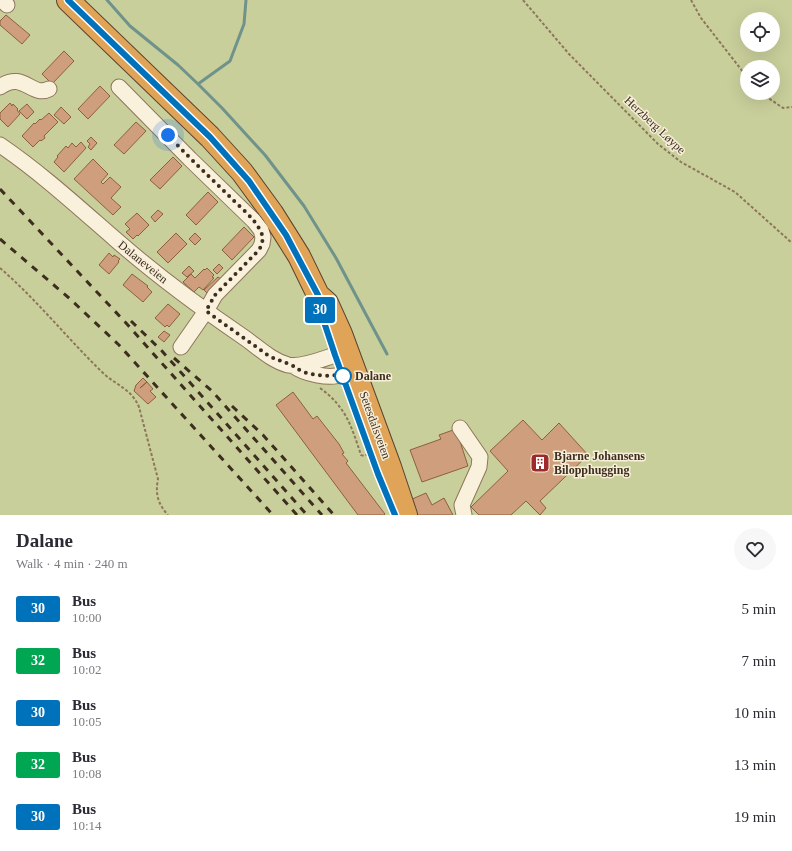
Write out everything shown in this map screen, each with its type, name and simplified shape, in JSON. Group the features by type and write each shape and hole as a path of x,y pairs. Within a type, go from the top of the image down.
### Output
{"highway":[{"name":"Setesdalsveien","path":"68,0 210,137 242,172 286,235 318,295 327,303 341,334 343,364 370,453 395,515"},
{"name":"Setesdalsveien","path":"343,364 406,515"}],"street":[{"path":"0,87 5,83 12,81 21,82 43,92 49,89"},
{"path":"119,87 190,159 245,211 260,230 263,237 259,250 215,295 206,311 180,347"},
{"name":"Dalaneveien","path":"0,145 32,168 164,280 269,356 279,362 294,366 309,374 332,376 343,364"},
{"name":"Dalaneveien","path":"294,366 315,362 343,364"},
{"path":"460,428 480,457 479,467 462,505 464,515"}],"path":[{"name":"Herzberg Løype","path":"523,0 568,54 658,144 681,162 735,192 792,243"},
{"path":"691,0 701,18 740,68"},
{"path":"771,100 783,108 792,107"},
{"path":"0,268 18,283 103,373 125,388 136,398 158,479 156,487 157,497 161,506 168,515"},
{"path":"317,386 330,395 342,408 362,456 370,453"}],"green space":[{"path":"0,0 792,0 792,515 0,515"}],"building":[{"path":"6,15 30,35 22,44 0,25 0,21"},
{"path":"64,51 74,61 52,84 42,74"},
{"path":"100,86 110,96 88,119 78,109"},
{"path":"10,103 18,109 17,110 20,114 8,127 0,119 0,113"},
{"path":"27,104 34,112 27,119 19,111"},
{"path":"61,107 71,117 64,124 54,115"},
{"path":"49,113 58,122 44,136 45,138 41,141 40,140 33,147 22,136 34,123 35,124 40,119 41,120"},
{"path":"136,122 146,131 124,154 114,145"},
{"path":"91,137 97,143 91,150 88,147 90,144 87,141"},
{"path":"81,142 86,148 64,172 54,162 58,157 57,156 66,146 68,148 72,143 76,147"},
{"path":"173,157 182,166 160,189 150,180"},
{"path":"93,159 108,174 101,182 103,184 110,177 121,187 111,198 121,207 113,215 74,179"},
{"path":"208,192 218,202 196,225 186,215"},
{"path":"158,210 163,214 155,222 151,217"},
{"path":"137,213 149,225 133,239 126,232 130,229 125,224"},
{"path":"244,227 254,237 232,260 222,250"},
{"path":"176,233 187,244 168,263 157,252"},
{"path":"195,233 201,239 195,245 189,239"},
{"path":"109,253 113,257 114,255 120,259 109,274 99,265"},
{"path":"219,264 223,268 217,274 213,270"},
{"path":"189,266 194,271 187,277 182,273"},
{"path":"207,268 214,275 212,277 214,278 203,290 199,287 194,292 183,282 191,274 195,278"},
{"path":"132,274 148,286 147,287 152,292 143,302 123,285"},
{"path":"218,277 222,280 209,295 204,290"},
{"path":"168,304 180,314 169,327 167,325 165,327 155,318"},
{"path":"164,331 170,335 164,342 158,337"},
{"path":"143,378 153,389 150,391 156,397 148,404 134,391 136,385"},
{"path":"293,392 313,419 317,416 339,444 344,453 342,454 348,461 346,463 385,514 384,515 358,515 276,405"},
{"name":"Bjarne Johansens Bilopphugging","path":"523,420 542,440 559,423 588,455 540,501 546,508 540,515 526,501 511,515 479,515 471,507 508,471 490,451"},
{"path":"456,429 468,466 422,482 410,450 441,439 439,435"},
{"path":"426,493 432,505 444,498 453,515 417,515 410,500"}],"waterway":[{"path":"107,0 130,26 178,65 198,84 265,155 304,206 336,258 387,354"},
{"path":"198,84 230,61 244,24 246,0"}],"railway":[{"path":"0,189 126,323 297,515"},
{"path":"0,239 69,298 119,345 273,515"},
{"path":"131,321 162,351 307,515"},
{"path":"174,358 212,391 322,515"},
{"path":"232,406 263,435 334,515"}],"bus line":[{"name":"30","path":"68,0 180,107 228,156 256,190 286,235 299,256 318,295 319,307 335,355 378,474 395,515"}],"place":[{"name":"Dalane","path":"343,376"},
{"name":"Bjarne Johansens Bilopphugging","path":"540,463"}],"route":[{"path":"168,135 190,159 245,211 254,221 263,237 259,250 247,264 215,295 206,311 279,362 294,366 309,374 326,376 342,374 343,376"}]}
